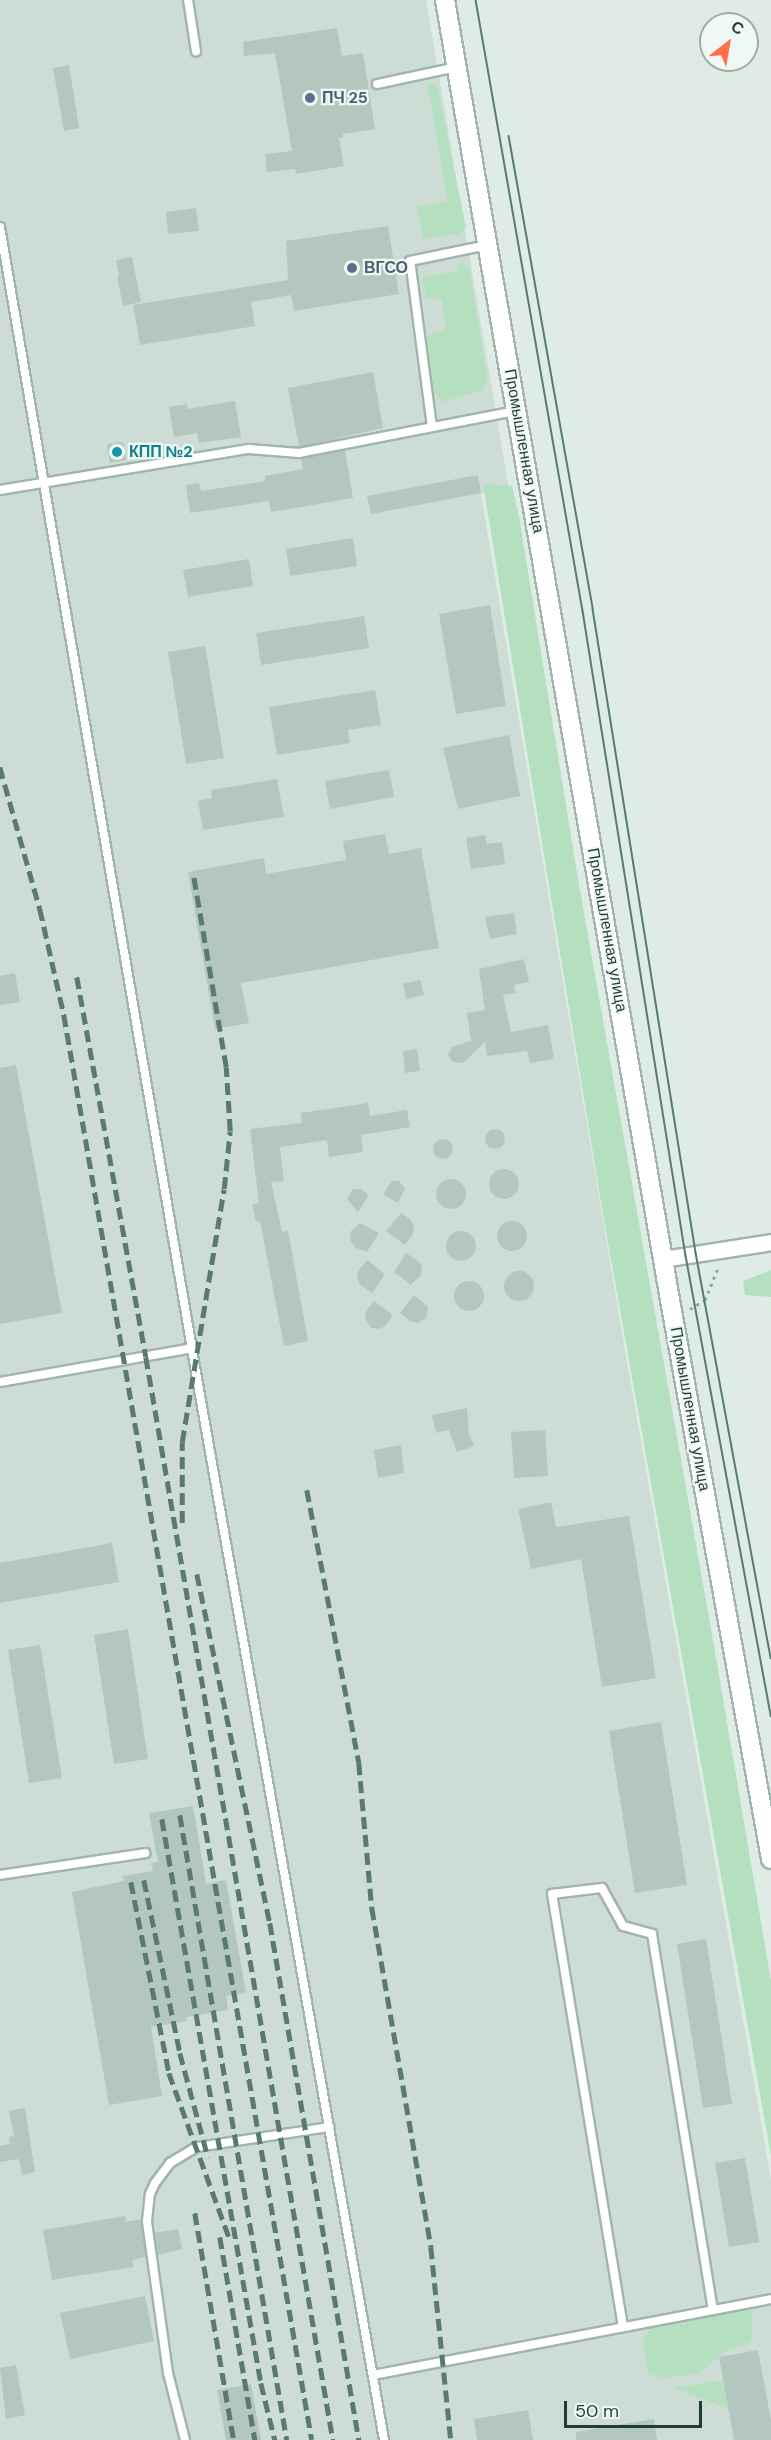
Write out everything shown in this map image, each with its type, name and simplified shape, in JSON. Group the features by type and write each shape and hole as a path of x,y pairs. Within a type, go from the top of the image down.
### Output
{"street":[{"name":"Промышленная улица","path":"445,0 518,411 663,1259 771,1859"},
{"path":"663,1259 771,1242"}],"lane":[{"path":"188,0 196,51"},
{"path":"377,84 457,68"},
{"path":"0,227 192,1348 384,2440"},
{"path":"432,428 410,261 488,244"},
{"path":"0,490 249,449 284,454 300,453 518,411"},
{"path":"0,1382 192,1348"},
{"path":"0,1875 145,1853"},
{"path":"623,2327 552,1894 602,1888 623,1926 652,1934 713,2309"},
{"path":"185,2440 168,2373 147,2221 150,2194 161,2172 170,2163 196,2148 329,2127"},
{"path":"373,2375 713,2309 771,2300"}],"path":[{"path":"690,1309 705,1300 724,1249"}],"shaded area":[{"path":"0,0 426,0 509,490 481,494 623,1339 771,2179 771,2440 0,2440"}],"green space":[{"path":"427,83 437,86 466,227 460,234 423,239 417,207 448,201"},
{"path":"459,262 469,268 487,378 483,390 443,402 434,392 424,340 427,335 446,330 442,300 426,298 422,277 458,271"},
{"path":"483,484 512,486 519,516 578,879 713,1640 771,1981 771,2156 604,1220"},
{"path":"771,1270 771,1297 745,1295 743,1281"},
{"path":"753,2310 751,2342 727,2350 697,2374 664,2378 648,2374 643,2340 652,2326"},
{"path":"723,2380 729,2409 673,2388"}],"building":[{"name":"ПЧ 25","path":"337,28 342,56 363,53 375,129 343,134 343,138 339,138 344,166 296,174 295,169 267,172 265,154 292,151 275,53 244,56 243,42"},
{"path":"69,65 79,128 64,131 53,68"},
{"path":"196,208 199,231 168,234 166,212"},
{"path":"388,226 399,294 294,311 291,295 251,302 255,326 140,345 133,305 288,280 286,241"},
{"path":"132,257 141,302 123,306 116,260"},
{"path":"373,372 383,428 299,447 288,388"},
{"path":"235,401 241,437 199,443 197,433 174,437 169,407 187,404 188,409"},
{"name":"КПП №2","path":"123,442 126,460 110,463 107,444"},
{"path":"345,450 353,498 271,512 269,501 190,513 186,485 199,483 201,491 265,481 265,476 303,469 301,459"},
{"path":"478,475 481,493 371,514 367,496"},
{"path":"353,538 357,566 290,576 286,549"},
{"path":"249,559 253,586 188,597 183,570"},
{"path":"490,605 506,706 456,714 439,614"},
{"path":"364,616 369,648 261,665 256,633"},
{"path":"205,646 224,758 186,764 168,652"},
{"path":"375,690 381,725 348,730 350,743 277,755 269,707"},
{"path":"509,735 520,796 458,809 443,748"},
{"path":"389,770 394,797 330,809 325,781"},
{"path":"277,779 284,817 203,830 198,801 212,798 211,790"},
{"path":"385,834 389,854 421,848 439,948 241,983 249,1023 215,1029 188,872 264,858 266,874 346,860 343,841"},
{"path":"485,835 487,844 502,842 505,864 471,869 466,838"},
{"path":"514,913 517,934 490,939 485,917"},
{"path":"524,959 529,982 514,985 515,993 503,995 511,1032 548,1025 554,1059 530,1063 527,1051 487,1056 485,1042 463,1063 453,1062 448,1055 452,1047 471,1041 467,1013 485,1010 479,969"},
{"path":"15,973 20,1002 0,1005 0,976"},
{"path":"420,980 424,995 406,999 403,984"},
{"path":"417,1049 420,1071 405,1073 403,1051"},
{"path":"16,1065 62,1313 0,1324 0,1068"},
{"path":"368,1103 370,1116 407,1110 410,1127 361,1135 363,1152 329,1157 327,1140 280,1147 284,1181 271,1182 282,1232 288,1231 308,1341 284,1346 260,1221 256,1222 252,1204 259,1203 250,1129 302,1123 301,1113"},
{"path":"495,1129 502,1132 505,1139 502,1146 495,1149 488,1146 485,1139 488,1132"},
{"path":"443,1139 450,1142 453,1149 450,1156 443,1159 436,1156 433,1149 436,1142"},
{"path":"504,1169 515,1173 519,1184 515,1195 504,1199 493,1195 489,1184 493,1173"},
{"path":"451,1179 462,1183 466,1194 462,1205 451,1209 440,1205 436,1194 440,1183"},
{"path":"392,1181 399,1181 405,1188 398,1203 383,1194"},
{"path":"353,1189 361,1189 369,1195 358,1212 347,1199"},
{"path":"401,1213 411,1220 414,1227 413,1234 405,1245 386,1231"},
{"path":"512,1221 523,1225 527,1236 523,1247 512,1251 501,1247 497,1236 501,1225"},
{"path":"360,1223 379,1233 367,1252 356,1248 350,1240 351,1231"},
{"path":"461,1231 472,1235 476,1246 472,1257 461,1261 450,1257 446,1246 450,1235"},
{"path":"406,1253 422,1266 421,1275 411,1285 394,1272"},
{"path":"367,1260 385,1274 372,1293 360,1285 357,1278 358,1271"},
{"path":"519,1271 530,1275 534,1286 530,1297 519,1301 508,1297 504,1286 508,1275"},
{"path":"469,1281 480,1285 484,1296 480,1307 469,1311 458,1307 454,1296 458,1285"},
{"path":"414,1295 428,1307 426,1318 417,1323 410,1321 400,1313"},
{"path":"374,1301 393,1315 380,1329 371,1328 365,1319 366,1311"},
{"path":"467,1408 469,1434 474,1446 457,1452 449,1430 436,1433 432,1415"},
{"path":"545,1430 548,1476 514,1478 511,1432"},
{"path":"401,1445 404,1473 378,1478 374,1450"},
{"path":"551,1502 556,1527 629,1516 656,1678 602,1687 581,1559 531,1569 518,1509"},
{"path":"112,1543 119,1582 0,1603 0,1563"},
{"path":"128,1629 148,1759 114,1764 94,1635"},
{"path":"40,1645 62,1778 29,1783 8,1650"},
{"path":"661,1722 687,1885 635,1893 609,1731"},
{"path":"193,1806 206,1884 226,1880 246,1993 226,1996 228,2010 186,2017 187,2021 151,2027 162,2096 109,2105 72,1892 124,1881 123,1876 153,1871 151,1863 158,1862 149,1813"},
{"path":"706,1939 732,2104 703,2108 677,1944"},
{"path":"25,2108 35,2172 22,2175 19,2159 0,2162 0,2146 10,2144 9,2137 14,2136 9,2111"},
{"path":"745,2158 759,2242 729,2247 715,2163"},
{"path":"125,2216 126,2222 141,2219 146,2257 132,2260 133,2267 52,2280 43,2230"},
{"path":"178,2229 182,2249 158,2255 155,2233"},
{"path":"145,2296 154,2341 70,2359 60,2313"},
{"path":"758,2350 771,2420 771,2440 734,2440 719,2357"},
{"path":"16,2365 25,2415 6,2419 0,2368"},
{"path":"251,2384 261,2440 226,2440 217,2390"},
{"path":"528,2410 533,2440 477,2440 474,2419"},
{"path":"654,2419 657,2440 576,2440 576,2432"}],"tram line":[{"path":"476,0 583,611 686,1256 771,1716"},
{"path":"509,136 593,609 696,1253 771,1658"}],"railway":[{"path":"0,767 40,909 64,1015 312,2440"},
{"path":"182,1523 182,1442 224,1189 230,1131 226,1067 193,873"},
{"path":"77,977 146,1357 333,2440"},
{"path":"307,1490 359,1763 372,1908 431,2247 451,2440"},
{"path":"197,1574 270,1923 359,2440"},
{"path":"180,1815 287,2440"},
{"path":"162,1819 261,2383 275,2440"},
{"path":"144,1880 180,2053 208,2157"},
{"path":"131,1882 169,2073 230,2240"},
{"path":"195,2213 234,2440"},
{"path":"220,2237 255,2440"}],"place":[{"name":"ПЧ 25","path":"310,98"},
{"name":"ВГСО","path":"352,268"},
{"name":"КПП №2","path":"117,452"}]}
